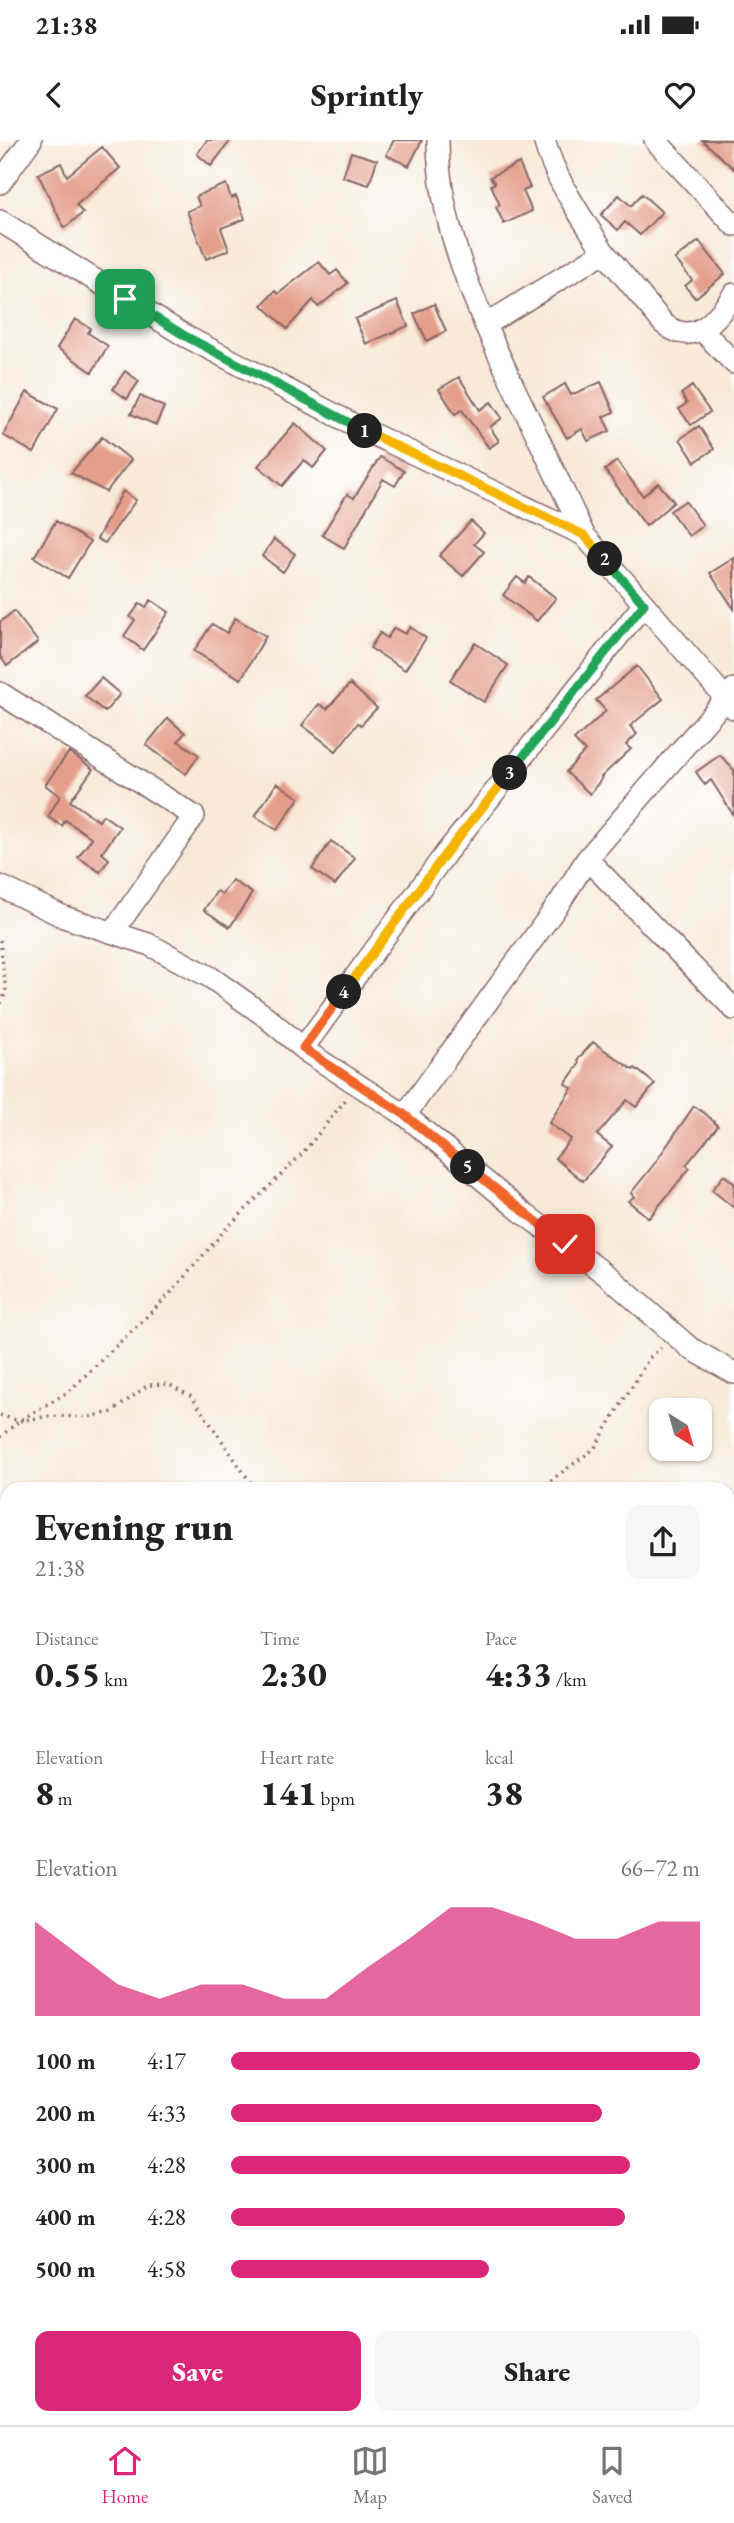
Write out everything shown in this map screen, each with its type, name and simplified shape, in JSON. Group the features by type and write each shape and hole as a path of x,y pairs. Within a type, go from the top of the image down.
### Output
{"street":[{"path":"0,183 31,140"},
{"path":"405,1115 560,902 587,859 731,698 584,535 485,325 448,223 438,172 438,140"},
{"path":"544,140 568,196 604,253 664,324 674,331 689,334 702,330 725,308 734,294"},
{"path":"654,140 734,225"},
{"path":"0,221 187,337 363,430 584,535"},
{"path":"485,325 604,253"},
{"path":"702,330 734,363"},
{"path":"303,1048 446,853 644,604"},
{"path":"0,693 194,816 113,932"},
{"path":"587,859 734,1009"},
{"path":"0,886 64,917 148,944 209,977 265,1016 303,1048 405,1115 522,1212 609,1277 690,1348 734,1373"}],"path":[{"path":"0,940 6,992 0,1005"},
{"path":"0,1437 19,1421 68,1392 168,1296 225,1230 302,1154 358,1084"},
{"path":"549,1482 594,1449 649,1358 676,1336"},
{"path":"0,1415 19,1421 50,1416 88,1417 111,1412 148,1385 168,1384 192,1397 250,1482"}],"building":[{"path":"207,140 231,140 211,166 197,154"},
{"path":"394,140 422,140 409,166 386,155"},
{"path":"702,140 734,140 734,169"},
{"path":"102,147 120,168 76,205 83,213 64,228 38,174 61,163 67,176"},
{"path":"351,152 377,160 369,185 343,177"},
{"path":"519,163 530,188 523,191 532,211 504,224 496,207 500,205 491,185 495,183 490,177"},
{"path":"226,184 231,198 236,196 245,219 221,228 229,250 206,259 187,211 200,206 196,196"},
{"path":"642,194 662,212 640,235 625,222 618,230 601,215 619,195 631,206"},
{"path":"699,241 725,274 695,298 685,286 692,280 675,259"},
{"path":"319,262 330,275 337,270 348,283 318,307 313,300 287,329 262,305 275,291 278,294"},
{"path":"397,301 408,326 366,344 355,319"},
{"path":"434,304 446,331 427,341 414,314"},
{"path":"75,319 91,328 88,333 108,346 92,372 57,348"},
{"path":"125,371 139,381 127,399 113,389"},
{"path":"459,377 480,410 491,402 502,418 490,427 499,441 489,448 462,410 455,414 439,389"},
{"path":"601,382 614,412 603,417 610,431 588,441 582,429 567,438 543,397 565,384 571,395"},
{"path":"692,386 710,412 691,425 679,409 687,403 681,394"},
{"path":"27,392 58,409 34,453 3,435"},
{"path":"140,396 164,407 156,425 131,414"},
{"path":"295,423 327,451 313,468 304,460 282,486 258,466"},
{"path":"699,426 714,449 695,462 680,439"},
{"path":"102,437 131,460 106,492 71,473"},
{"path":"380,457 404,471 395,486 383,479 344,548 322,535 347,494 354,498"},
{"path":"617,461 643,496 658,483 674,502 646,526 605,470"},
{"path":"123,491 136,500 105,543 97,539"},
{"path":"685,501 703,525 689,536 670,511"},
{"path":"56,521 90,542 68,578 34,557"},
{"path":"471,521 484,533 474,544 484,552 463,576 439,556"},
{"path":"274,539 295,554 283,572 262,556"},
{"path":"734,558 734,609 710,573"},
{"path":"517,577 525,583 529,577 556,598 537,621 503,595"},
{"path":"151,600 169,612 143,650 124,636 135,620 130,617 140,603 146,607"},
{"path":"14,611 38,642 7,666 0,656 0,622"},
{"path":"235,618 266,636 241,679 194,651 212,624 227,633"},
{"path":"410,627 426,638 405,670 370,648 380,633 387,638 394,628 405,634"},
{"path":"475,643 508,665 484,702 450,680"},
{"path":"637,666 663,699 630,726 637,734 626,745 631,749 601,777 590,794 566,772 585,751 574,740 606,711 596,700"},
{"path":"101,678 120,694 105,712 85,696"},
{"path":"350,684 377,708 361,725 358,723 336,751 302,725 319,704 327,709"},
{"path":"168,718 185,733 178,741 199,755 186,774 146,745"},
{"path":"69,752 93,769 70,801 99,821 103,815 120,827 102,853 109,859 100,872 78,857 92,838 65,820 62,826 48,817 60,796 45,785"},
{"path":"720,755 734,770 734,816 711,780 705,785 696,772"},
{"path":"277,783 299,798 277,830 255,816"},
{"path":"331,841 355,858 335,885 312,869"},
{"path":"232,880 252,893 230,927 204,910 217,891 222,894"},
{"path":"593,1042 655,1084 636,1107 627,1100 597,1135 612,1147 583,1181 555,1158 571,1139 549,1123 572,1088 565,1084 579,1064 578,1059"},
{"path":"694,1106 718,1126 686,1165 690,1168 649,1218 628,1201 634,1197 631,1193"},
{"path":"724,1175 734,1183 734,1208 712,1190"}],"route":[{"path":"125,299 187,337 363,430 584,535 644,604 446,853 303,1048 405,1115 565,1244"}]}
